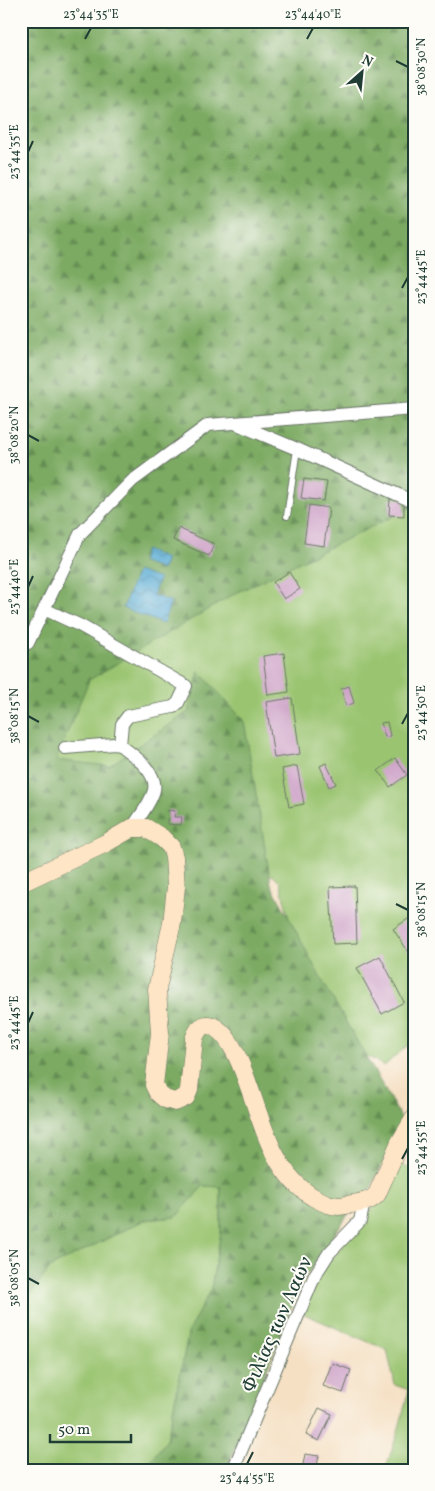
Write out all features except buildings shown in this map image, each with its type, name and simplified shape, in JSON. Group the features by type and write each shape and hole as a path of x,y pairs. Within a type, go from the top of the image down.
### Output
{"street":[{"path":"28,643 80,534 132,481 208,425 414,409"},
{"path":"235,423 414,502"},
{"path":"44,609 81,626 186,686 178,703 173,707 125,718 122,724 120,745"},
{"path":"21,883 106,843 132,828 152,797 154,782 152,775 120,745 65,748"},
{"path":"132,828 146,828 162,838 171,847 174,857 176,887 172,923 157,988 160,1033 154,1085 158,1093 165,1100 175,1102 186,1097 189,1090 194,1039 197,1031 207,1026 220,1030 236,1054 263,1128 287,1174 304,1191 320,1202 331,1205 341,1206 373,1199 399,1144 414,1119"},
{"name":"Φιλίας των Λαών","path":"234,1470 316,1275 329,1254 360,1221 364,1202"}],"lane":[{"path":"287,516 297,449"}],"green space":[{"path":"21,21 414,21 414,1040 384,1066 315,1025 280,882 274,875 258,876 44,789"},
{"path":"21,21 414,21 414,506 234,594 89,680 56,760 109,766 189,711 199,671 244,721 271,884 319,975 404,1123 369,1191 349,1213 302,1282 226,1470 143,1470 167,1440 189,1330 211,1289 221,1232 221,1187 203,1186 176,1217 144,1220 51,1267 21,1305"},
{"path":"396,1162 414,1171 414,1470 385,1470 398,1432 409,1390 395,1385 387,1350 302,1313 317,1277 374,1206"},
{"path":"203,1186 221,1186 221,1232 211,1289 189,1330 167,1440 143,1470 21,1470 21,1305 51,1267 144,1220 176,1217"}],"water":[{"path":"145,550 166,559 162,570 141,562"},
{"path":"137,571 159,579 153,595 171,602 163,624 123,608"}]}
